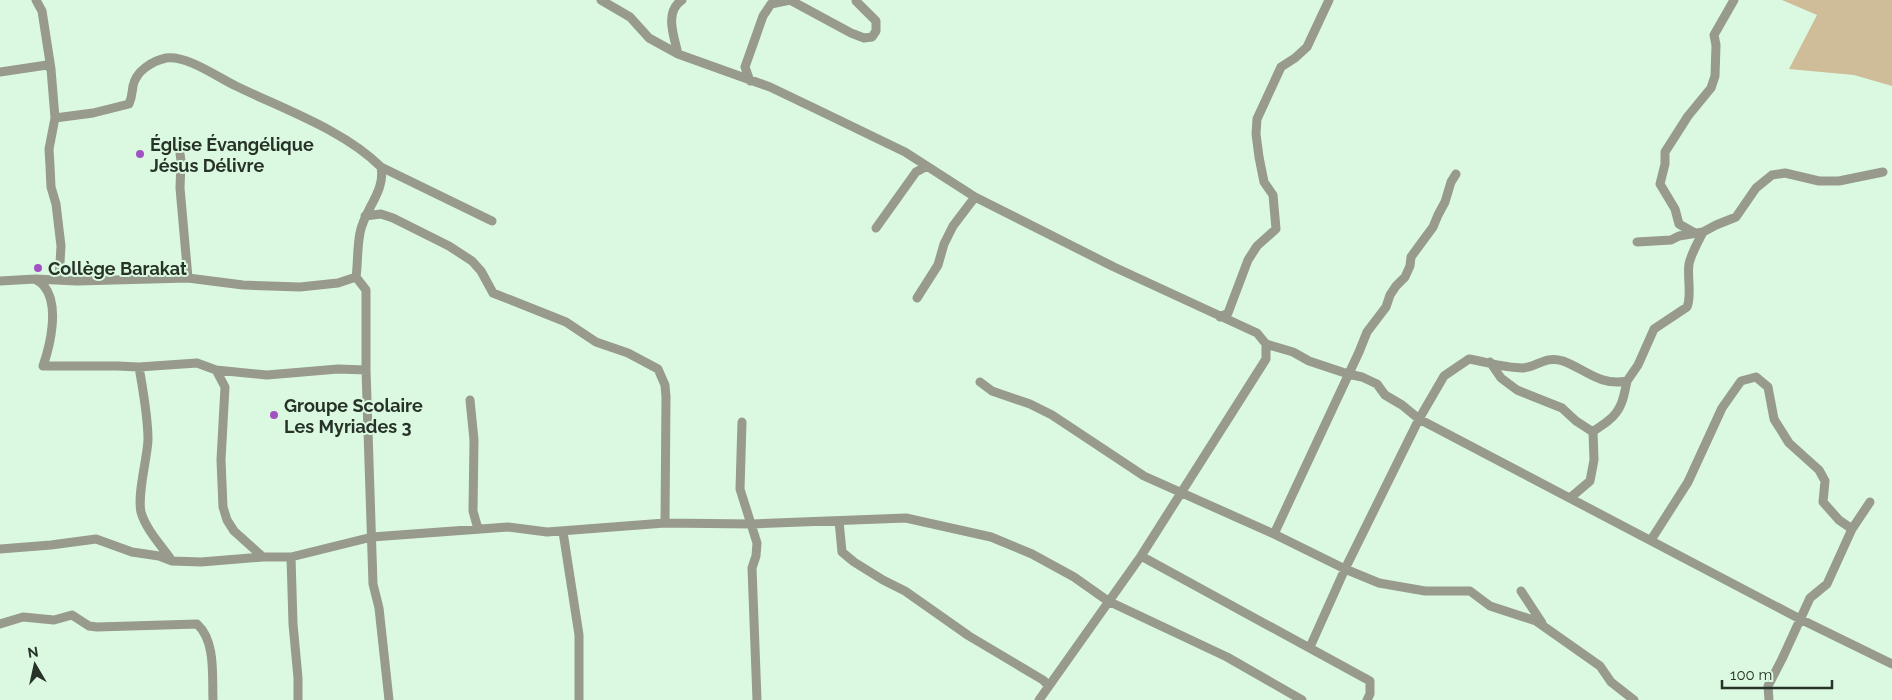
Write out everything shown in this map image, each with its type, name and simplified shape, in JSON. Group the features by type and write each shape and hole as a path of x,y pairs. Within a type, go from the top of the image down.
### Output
{"street":[{"path":"36,0 42,11 51,69 55,118 49,157 51,188 56,204 60,246 59,279"},
{"path":"678,54 671,15 676,4 682,0"},
{"path":"785,0 790,0 851,33 864,38 872,37 876,31 876,21 856,1"},
{"path":"750,81 745,67 763,16 771,4 790,0"},
{"path":"1220,317 1228,313 1248,260 1257,246 1276,229 1273,195 1264,182 1259,157 1256,134 1257,119 1281,67 1307,47 1329,0"},
{"path":"1698,232 1679,224 1660,184 1661,176 1666,152 1688,116 1711,88 1715,76 1714,35 1734,0"},
{"path":"605,2 630,17 650,38 678,54 770,87 905,152 976,197 1114,267 1257,333 1266,344 1293,352 1309,361 1362,377 1377,384 1385,395 1402,405 1419,420 1652,540 1800,619 1892,664"},
{"path":"55,118 93,113 129,104 133,96 133,85 143,69 152,63 167,58 188,61 321,126 368,155 381,167 492,221"},
{"path":"0,72 47,65 51,69"},
{"path":"179,146 181,161 180,188 188,278"},
{"path":"876,228 916,172 927,166"},
{"path":"381,167 383,177 376,196 365,216 360,234 356,277 366,290 366,370 373,584 380,617 389,700"},
{"path":"1638,242 1671,240 1736,217 1756,188 1772,176 1785,173 1819,181 1839,180 1883,172"},
{"path":"1274,534 1367,332 1386,307 1390,295 1405,276 1410,266 1411,257 1433,227 1456,174"},
{"path":"917,298 938,265 944,244 953,226 976,197"},
{"path":"365,216 381,214 393,218 449,246 472,261 493,293 566,322 596,342 628,352 658,370 665,385 665,523"},
{"path":"1570,498 1590,480 1594,460 1593,432 1621,408 1628,381 1638,365 1654,329 1688,307 1690,302 1689,262 1698,232"},
{"path":"0,281 188,278 242,285 300,288 338,283 356,277"},
{"path":"35,279 44,286 50,297 52,308 53,327 43,366 139,367 197,363 216,370 267,375 338,369 366,370"},
{"path":"1040,700 1141,556 1266,359 1266,344"},
{"path":"1310,647 1345,570 1419,420 1444,376 1469,359 1524,369 1546,359 1562,361 1599,380 1616,383 1628,381"},
{"path":"1490,362 1501,378 1517,390 1562,408 1576,421 1593,432"},
{"path":"139,367 148,438 146,467 141,492 141,512 172,561"},
{"path":"216,370 225,387 221,460 223,507 227,520 234,532 263,557"},
{"path":"1652,540 1688,482 1722,408 1741,381 1756,377 1768,387 1774,419 1789,443 1819,470 1825,481 1823,502 1839,520 1852,529"},
{"path":"980,382 992,391 1030,404 1052,415 1144,476 1274,534 1345,570 1379,583 1416,589 1470,591 1490,606 1536,621 1600,666 1611,682 1634,700"},
{"path":"470,400 474,440 473,511 478,529"},
{"path":"742,422 740,489 757,543 756,556 752,568 757,700"},
{"path":"1768,700 1768,686 1810,598 1827,584 1852,529 1870,502"},
{"path":"0,549 96,539 132,552 159,556 172,561 201,562 263,557 290,557 372,537 508,527 563,532 665,523 752,524 906,518 991,537 1032,554 1074,577 1108,601 1227,657 1302,700"},
{"path":"839,521 842,552 854,562 905,591 969,636 1043,680 1048,686"},
{"path":"563,532 579,635 579,700"},
{"path":"1141,556 1370,681 1368,700"},
{"path":"290,557 298,700"},
{"path":"1521,591 1545,627"},
{"path":"0,624 23,617 54,620 72,615 89,626 97,627 197,624 202,629 208,642 212,700"}],"shaded area":[{"path":"1782,0 1892,0 1892,86 1854,75 1789,69 1817,15"}],"place":[{"name":"Église Évangélique Jésus Délivre","path":"140,154"},
{"name":"Collège Barakat","path":"38,268"},
{"name":"Groupe Scolaire Les Myriades 3","path":"274,415"}]}
